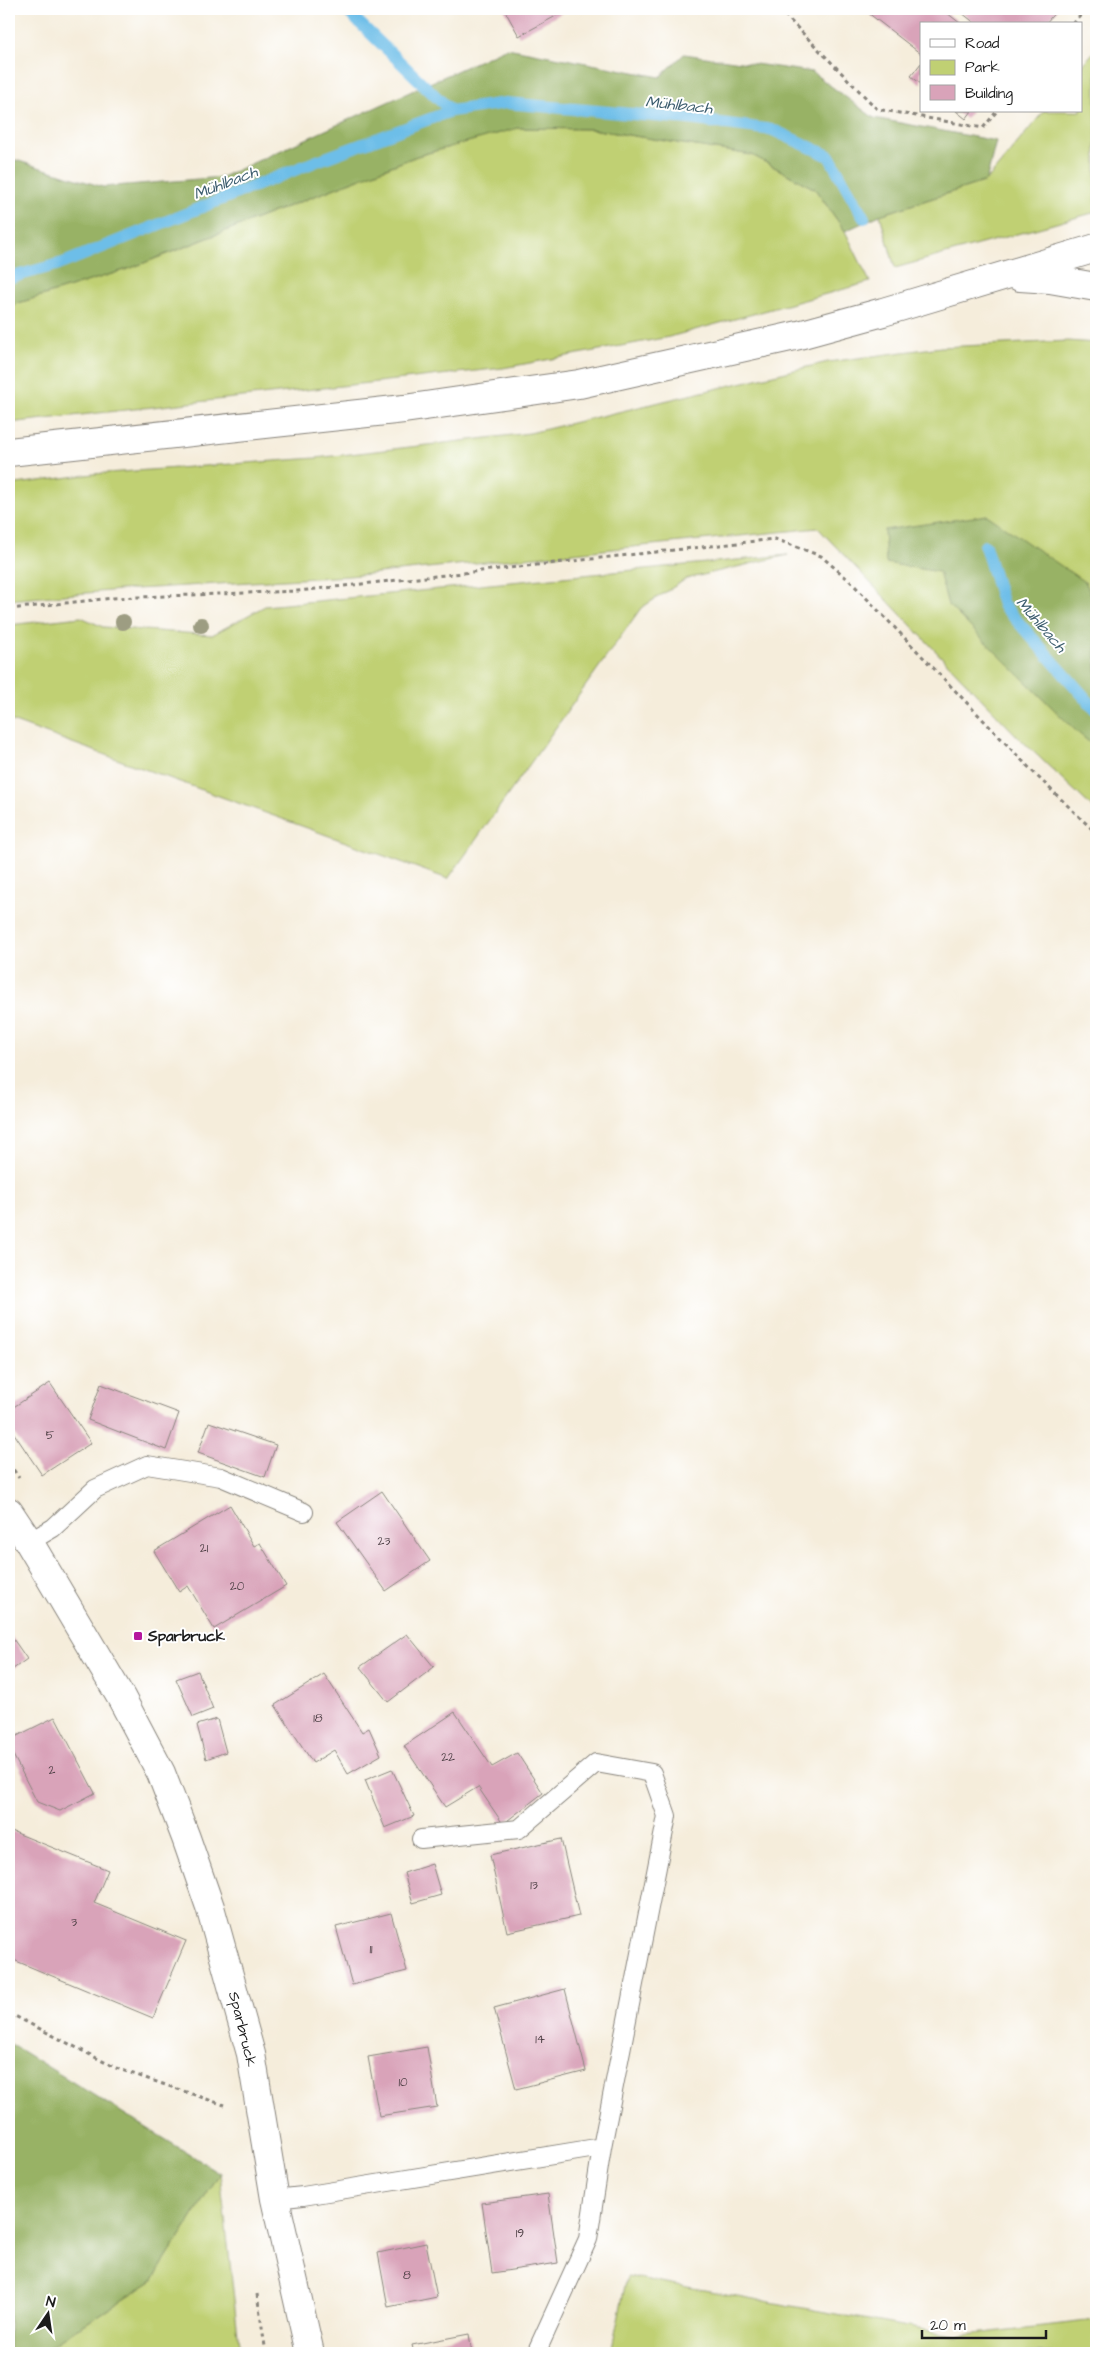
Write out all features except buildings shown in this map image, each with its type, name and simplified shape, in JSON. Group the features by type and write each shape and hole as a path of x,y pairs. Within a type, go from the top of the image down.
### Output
{"main road":[{"path":"9,452 404,409 579,384 799,335 1096,248"},
{"path":"1001,277 1050,279 1096,287"},
{"name":"Sparbruck","path":"9,1512 29,1542 122,1699 160,1773 186,1838 210,1907 251,2054 275,2199 310,2353"}],"lane":[{"path":"29,1542 53,1528 95,1489 147,1465 221,1477 304,1512"},
{"path":"420,1839 519,1829 596,1763 652,1773 667,1816 602,2147 588,2239 536,2353"},
{"path":"275,2199 602,2147"}],"path":[{"path":"779,9 877,109 982,128 996,112"},
{"path":"1075,22 1086,9"},
{"path":"9,609 113,598 298,591 775,539 821,556 850,581 1038,777 1096,833"},
{"path":"9,2013 116,2068 227,2106 226,2098"},
{"path":"257,2288 266,2353"}],"green space":[{"path":"507,48 660,77 684,54 812,72 874,118 996,141 986,181 880,215 845,231 815,189 752,155 591,129 518,128 417,156 131,268 9,306 9,158 103,187 222,177"},
{"path":"1096,49 1096,212 895,268 880,215 986,181 1043,112 1082,112 1082,66"},
{"path":"518,128 591,129 752,155 815,189 845,231 870,282 669,337 503,368 9,423 9,306 131,268 417,156"},
{"path":"1068,341 1096,343 1096,811 1018,737 818,528 349,576 120,590 9,600 9,485 93,474 316,458 530,433 828,362 941,347"},
{"path":"987,515 1086,583 1096,606 1096,748 1076,731 948,605 939,572 886,563 884,530"},
{"path":"788,555 686,579 641,608 448,879 9,720 9,625 81,617 103,627 212,635 265,606"},
{"path":"9,2043 220,2173 152,2281 40,2353 9,2353"},
{"path":"220,2173 240,2353 40,2353 152,2281"},
{"path":"627,2276 957,2336 1096,2320 1096,2353 611,2353"}],"waterway":[{"name":"Mühlbach","path":"345,9 451,111"},
{"name":"Mühlbach","path":"9,278 63,263 317,161 451,111 506,103 689,119 773,130 829,156 864,218"},
{"name":"Mühlbach","path":"985,546 1003,605 1096,710"}],"place":[{"name":"Sparbruck","path":"138,1636"}]}
